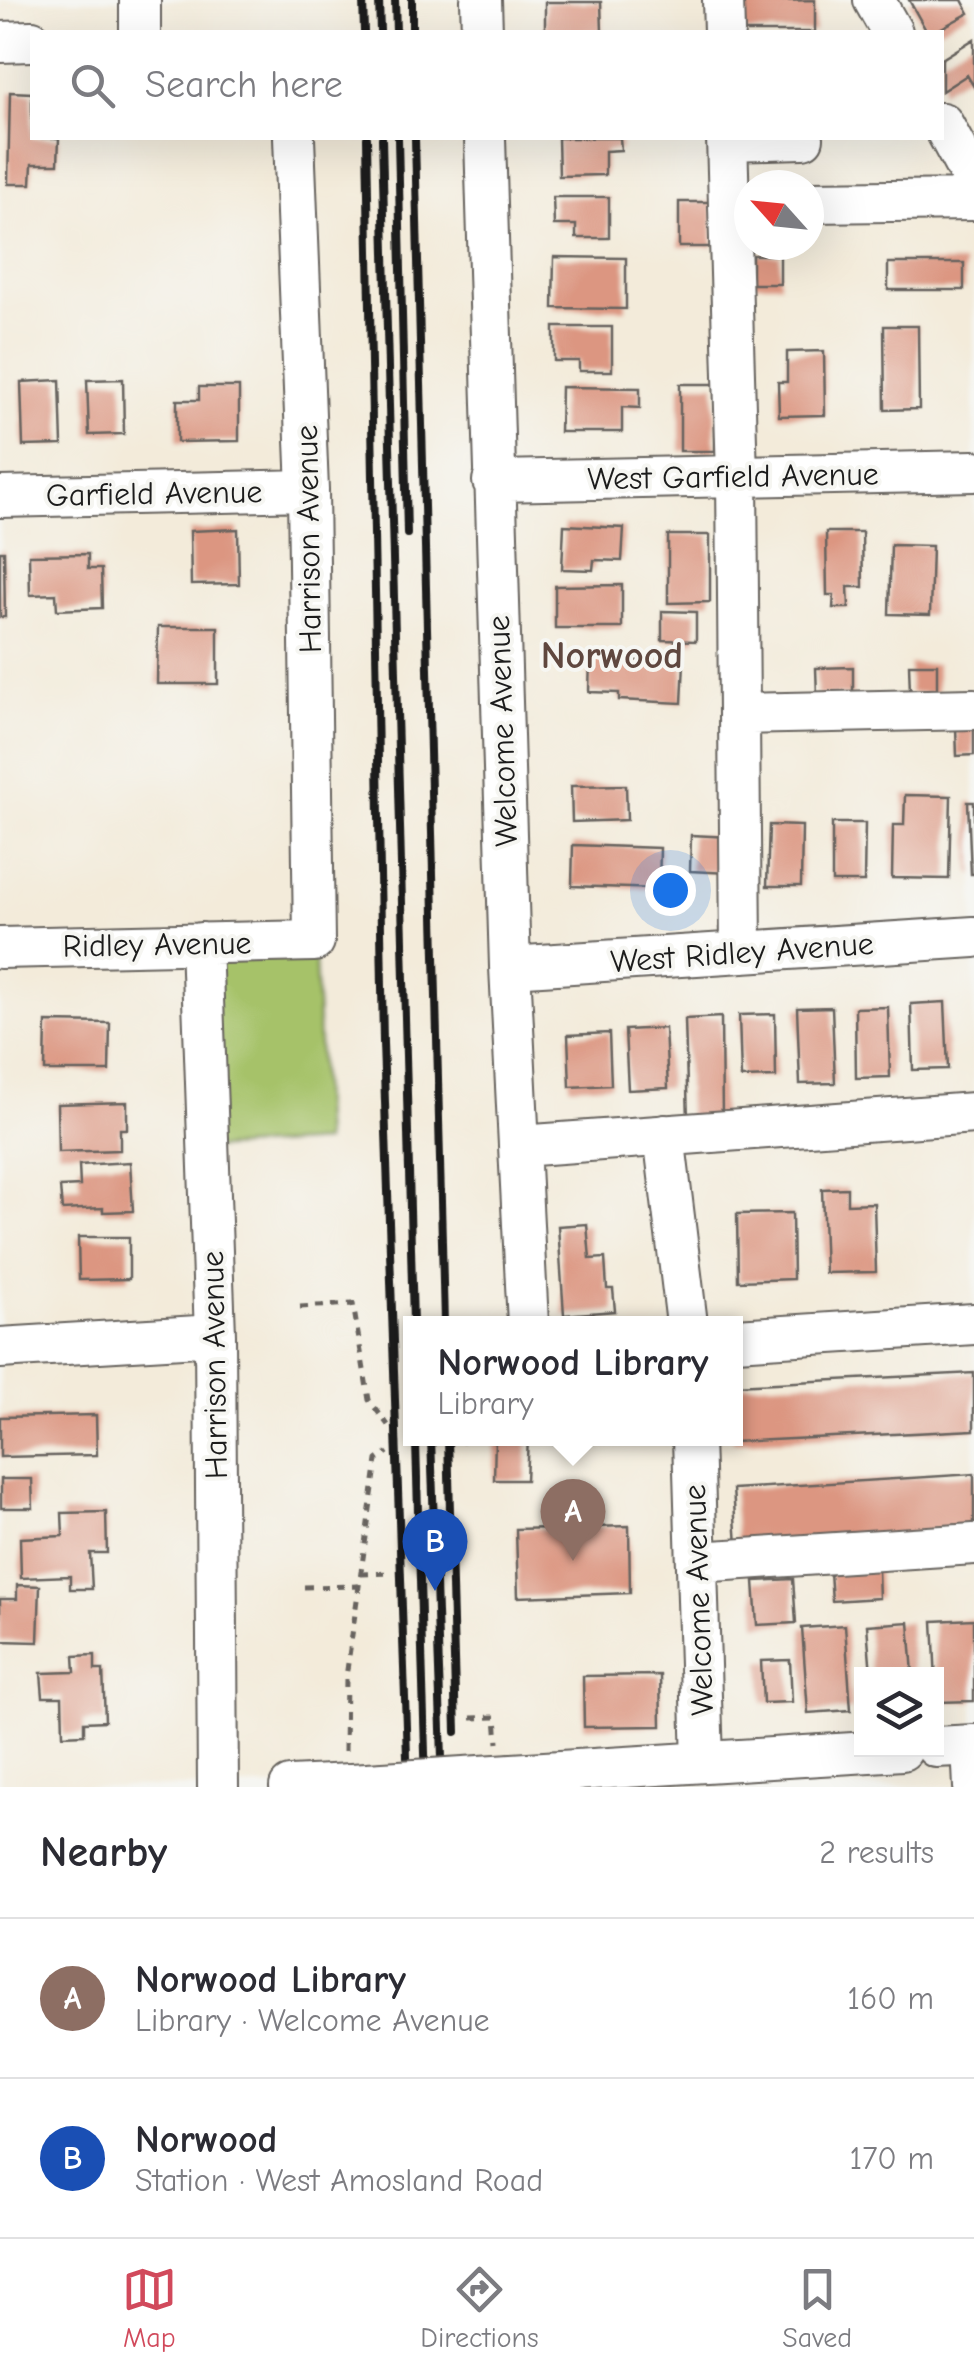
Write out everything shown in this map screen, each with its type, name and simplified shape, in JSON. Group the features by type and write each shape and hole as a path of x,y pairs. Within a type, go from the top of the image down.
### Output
{"street":[{"path":"140,0 140,30"},
{"path":"481,0 482,30"},
{"path":"724,0 724,30"},
{"path":"0,42 30,41"},
{"path":"944,132 974,182"},
{"name":"Harrison Avenue","path":"294,140 308,490 314,940"},
{"name":"Welcome Avenue","path":"484,140 510,967 528,1316"},
{"path":"727,140 734,176"},
{"path":"824,202 974,200"},
{"path":"739,260 741,952"},
{"name":"West Garfield Avenue","path":"493,482 974,471"},
{"name":"Garfield Avenue","path":"0,497 308,490"},
{"path":"740,714 974,709"},
{"name":"West Ridley Avenue","path":"510,967 974,938"},
{"name":"Ridley Avenue","path":"0,948 314,940"},
{"name":"Harrison Avenue","path":"201,942 214,1335 218,1787"},
{"path":"520,1146 974,1113"},
{"path":"664,1135 687,1316"},
{"path":"743,1339 974,1324"},
{"path":"0,1348 214,1335"},
{"name":"Welcome Avenue","path":"693,1446 703,1762"},
{"path":"697,1562 974,1544"},
{"path":"961,1746 974,1787"},
{"path":"290,1787 854,1753"}],"path":[{"path":"300,1307 354,1304 369,1400 388,1425"},
{"path":"348,1784 346,1677 377,1460 388,1452"},
{"path":"361,1574 392,1573"},
{"path":"304,1588 360,1586"},
{"path":"470,1718 496,1717 506,1774"}],"green space":[{"path":"314,941 324,1142 208,1149 201,943"}],"building":[{"path":"815,0 815,30 742,30 741,2"},
{"path":"909,0 962,0 969,13 938,30 926,30"},
{"path":"545,2 601,2 602,30 545,30"},
{"path":"974,39 974,87 967,75 944,90 944,58"},
{"path":"10,92 30,93 30,140 59,140 58,164 32,164 31,184 8,184"},
{"path":"558,140 620,140 621,150 605,151 605,175 559,176"},
{"path":"553,197 609,197 609,238 576,238 576,225 554,225"},
{"path":"679,202 713,202 713,247 679,247"},
{"path":"554,257 626,258 626,309 553,308"},
{"path":"752,260 780,260 780,284 752,284"},
{"path":"888,263 964,263 964,290 888,290"},
{"path":"884,326 918,326 919,409 885,410"},
{"path":"554,327 612,327 612,371 579,371 579,361 554,361"},
{"path":"824,351 825,415 779,416 778,382 787,382 787,352"},
{"path":"123,379 124,434 89,435 87,380"},
{"path":"60,380 62,445 23,446 21,382"},
{"path":"680,384 715,384 715,451 680,451"},
{"path":"199,387 239,387 239,441 177,442 177,400 199,400"},
{"path":"561,387 640,388 640,408 622,407 622,432 560,432"},
{"path":"564,525 624,528 622,561 594,560 593,570 562,569"},
{"path":"238,529 239,584 191,585 190,531"},
{"path":"826,532 862,532 863,587 848,587 849,608 833,608 834,595 827,595"},
{"path":"668,535 710,535 710,602 668,603"},
{"path":"891,545 932,546 930,615 889,614"},
{"path":"0,551 4,551 5,617 0,617"},
{"path":"88,554 88,569 101,569 102,608 57,610 56,594 30,595 29,555"},
{"path":"622,585 622,628 555,628 555,586"},
{"path":"662,611 696,612 696,641 662,640"},
{"path":"158,627 218,627 218,684 157,684"},
{"path":"590,659 684,662 682,703 619,700 619,693 589,692"},
{"path":"909,664 937,664 937,693 910,693"},
{"path":"853,667 853,696 817,696 816,668"},
{"path":"974,726 974,755 957,756 956,727"},
{"path":"626,785 627,820 572,822 571,786"},
{"path":"905,795 951,796 949,879 892,878 893,825 904,825"},
{"path":"968,802 974,802 974,874 971,874"},
{"path":"832,823 865,823 864,882 832,882"},
{"path":"769,825 802,826 801,886 767,886"},
{"path":"691,835 731,837 729,873 690,871"},
{"path":"573,845 660,848 659,889 572,886"},
{"path":"945,1002 948,1069 913,1070 911,1004"},
{"path":"832,1007 835,1083 800,1084 797,1008"},
{"path":"888,1007 890,1077 856,1078 855,1008"},
{"path":"775,1014 776,1077 741,1078 739,1015"},
{"path":"721,1017 722,1120 688,1120 685,1019"},
{"path":"46,1022 110,1023 109,1071 45,1071"},
{"path":"665,1028 668,1088 628,1090 625,1030"},
{"path":"609,1033 611,1085 570,1087 568,1035"},
{"path":"127,1102 127,1129 120,1129 120,1150 58,1152 57,1104"},
{"path":"130,1162 133,1211 62,1210 60,1187 80,1186 79,1165"},
{"path":"847,1188 847,1204 874,1203 876,1272 825,1273 822,1189"},
{"path":"792,1213 793,1279 738,1281 737,1214"},
{"path":"587,1224 590,1259 605,1258 607,1289 613,1289 615,1311 564,1315 558,1226"},
{"path":"78,1237 129,1237 129,1279 79,1280"},
{"path":"974,1373 974,1430 743,1442 743,1385"},
{"path":"96,1415 97,1455 0,1457 0,1417"},
{"path":"495,1446 528,1446 526,1480 494,1480"},
{"path":"974,1474 974,1530 737,1545 733,1489"},
{"path":"1,1479 32,1479 33,1508 1,1508"},
{"path":"106,1512 107,1553 90,1553 92,1589 70,1589 70,1576 21,1578 20,1538 63,1536 62,1513"},
{"path":"629,1526 630,1593 518,1597 516,1529"},
{"path":"878,1570 879,1598 832,1601 830,1572"},
{"path":"793,1579 796,1623 757,1625 754,1581"},
{"path":"17,1585 40,1586 38,1642 0,1641 0,1599 17,1599"},
{"path":"974,1619 974,1701 944,1702 944,1667 935,1667 933,1621"},
{"path":"909,1622 912,1667 870,1667 867,1625"},
{"path":"845,1625 851,1710 808,1713 802,1628"},
{"path":"95,1655 95,1670 103,1670 105,1721 84,1722 84,1734 63,1735 62,1697 43,1697 41,1673 75,1672 74,1656"},
{"path":"790,1660 792,1702 763,1703 761,1661"},
{"path":"660,1675 661,1726 584,1727 583,1676"}],"railway":[{"path":"363,0 364,30"},
{"path":"379,0 380,30"},
{"path":"395,0 396,30"},
{"path":"412,0 412,30"},
{"path":"367,140 383,1043 408,1787"},
{"path":"382,140 413,1316"},
{"path":"398,140 407,534"},
{"path":"415,140 444,1316"},
{"path":"416,1446 426,1787"},
{"path":"431,1446 443,1787"},
{"path":"448,1446 456,1732"}],"place":[{"name":"Norwood Library","path":"573,1561"},
{"name":"Norwood","path":"435,1591"}],"district":[{"name":"Norwood","path":"612,655"}]}
